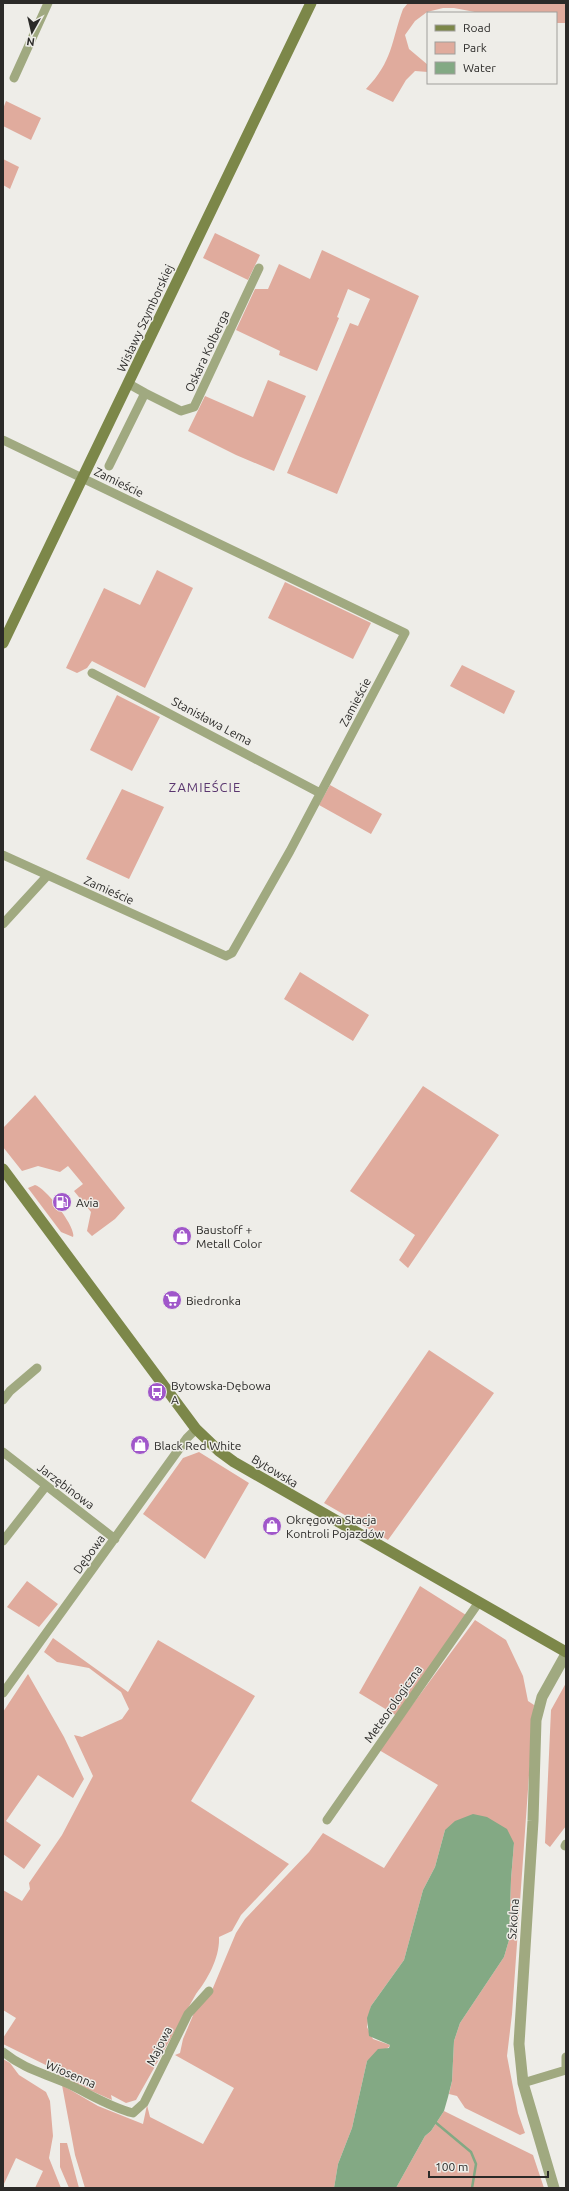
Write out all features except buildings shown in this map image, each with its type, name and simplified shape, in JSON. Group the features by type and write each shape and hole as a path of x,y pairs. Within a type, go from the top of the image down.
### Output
{"main road":[{"name":"Wisławy Szymborskiej","path":"3,643 311,3"},
{"name":"Bytowska","path":"3,1169 196,1429 219,1451 234,1462 566,1653"}],"street":[{"path":"14,78 48,3"},
{"name":"Oskara Kolberga","path":"128,384 181,411 194,407 259,268"},
{"path":"109,466 145,393"},
{"name":"Zamieście","path":"3,440 405,633 320,793 232,953 226,956 3,855"},
{"name":"Stanisława Lema","path":"92,673 320,793"},
{"path":"3,924 47,876"},
{"path":"3,1400 10,1391 38,1368"},
{"name":"Dębowa","path":"3,1693 186,1438 196,1429"},
{"name":"Jarzębinowa","path":"3,1452 115,1538"},
{"path":"3,1541 46,1486"},
{"name":"Meteorologiczna","path":"327,1820 479,1602"},
{"name":"Szkolna","path":"554,2188 523,2083 519,2044 533,1821 536,1720 542,1697 566,1653"},
{"name":"Majowa","path":"133,2113 144,2103 188,2014 209,1991"},
{"name":"Wiosenna","path":"3,2052 19,2065 64,2082 120,2109 133,2113"},
{"path":"566,2057 566,2066"},
{"path":"523,2083 566,2070"}],"green space":[{"path":"408,3 566,3 566,23 557,23 557,12 475,12 454,8 443,8 427,12 415,21 405,35 409,49 427,64 427,72 415,71 406,80 393,102 366,89 375,79 386,60 403,9"},
{"path":"6,101 41,118 31,140 3,126 3,109"},
{"path":"3,159 19,167 10,189 3,185"},
{"path":"215,233 260,255 248,280 203,258"},
{"path":"322,250 419,296 337,494 287,473 350,323 358,326 370,299 348,289 337,317 339,318 317,371 279,355 280,351 236,330 255,289 268,289 279,264 310,279"},
{"path":"268,380 306,396 274,471 236,455 188,431 205,396 253,417"},
{"path":"157,570 193,588 145,688 92,661 87,668 77,673 66,668 104,588 140,605"},
{"path":"285,582 371,623 353,659 268,618"},
{"path":"462,665 515,691 504,714 450,686"},
{"path":"117,695 160,717 132,771 90,750"},
{"path":"330,785 382,814 371,834 319,805"},
{"path":"122,789 164,807 129,879 86,859"},
{"path":"300,972 369,1015 353,1041 284,999"},
{"path":"423,1086 499,1135 408,1268 399,1260 415,1235 350,1191"},
{"path":"35,1095 125,1208 115,1219 92,1236 87,1231 91,1212 74,1191 83,1184 68,1166 60,1172 38,1166 22,1171 3,1147 3,1128"},
{"path":"35,1185 40,1187 59,1208 70,1225 73,1232 73,1237 61,1232 28,1188"},
{"path":"429,1350 494,1393 388,1540 324,1503"},
{"path":"199,1452 249,1483 205,1559 143,1514 183,1458"},
{"path":"27,1581 58,1604 39,1627 7,1607"},
{"path":"420,1586 466,1615 397,1716 359,1693"},
{"path":"475,1620 506,1640 523,1676 528,1701 534,1705 512,2014 507,2056 518,2113 525,2133 520,2135 465,2108 457,2096 449,2094 452,2081 454,2041 460,2023 504,1957 509,1940 514,1843 445,1830 435,1867 423,1890 404,1960 371,2006 367,2027 373,2039 390,2045 367,2061 352,2128 338,2164 334,2188 85,2188 75,2155 62,2085 98,2106 143,2124 147,2105 150,2117 203,2144 234,2088 175,2055 180,2053 183,2039 194,2013 210,1995 236,1933 245,1919 309,1852 323,1833 384,1868 438,1785 379,1750"},
{"path":"53,1638 128,1692 158,1640 255,1696 191,1801 289,1864 241,1915 232,1931 219,1937 218,1952 209,1975 196,1994 136,2100 126,2103 111,2095 112,2100 58,2076 60,2072 3,2044 3,2038 16,2018 3,2010 3,1890 22,1901 30,1889 29,1883 62,1835 93,1776 74,1735 82,1737 122,1719 129,1709 121,1692 89,1668 57,1662 44,1652"},
{"path":"28,1674 64,1737 84,1779 73,1798 38,1775 6,1821 41,1845 24,1869 3,1854 3,1712"},
{"path":"566,1683 566,1826 550,1847 545,1843 551,1710"},
{"path":"3,2059 10,2063 19,2075 46,2092 50,2101 53,2136 49,2158 61,2188 35,2188 43,2171 16,2158 3,2186"},
{"path":"444,2111 533,2155 544,2188 396,2188 425,2136 431,2131"},
{"path":"60,2143 67,2143 79,2188 69,2188 60,2167"}],"water":[{"path":"473,1814 487,1817 507,1829 514,1843 509,1940 504,1957 460,2023 454,2041 452,2081 444,2111 431,2131 425,2136 396,2188 334,2188 338,2164 352,2128 367,2061 378,2049 389,2048 390,2045 369,2036 367,2018 371,2006 404,1960 423,1890 435,1867 445,1830 455,1821"}],"waterway":[{"path":"435,2122 471,2152 476,2164 472,2188"}],"place":[{"name":"Avia","path":"62,1202"},
{"name":"Baustoff + Metall Color","path":"182,1236"},
{"name":"Biedronka","path":"172,1300"},
{"name":"Bytowska-Dębowa A","path":"157,1392"},
{"name":"Black Red White","path":"140,1445"},
{"name":"Okręgowa Stacja Kontroli Pojazdów","path":"272,1526"}],"district":[{"name":"ZAMIEŚCIE","path":"205,787"}]}
